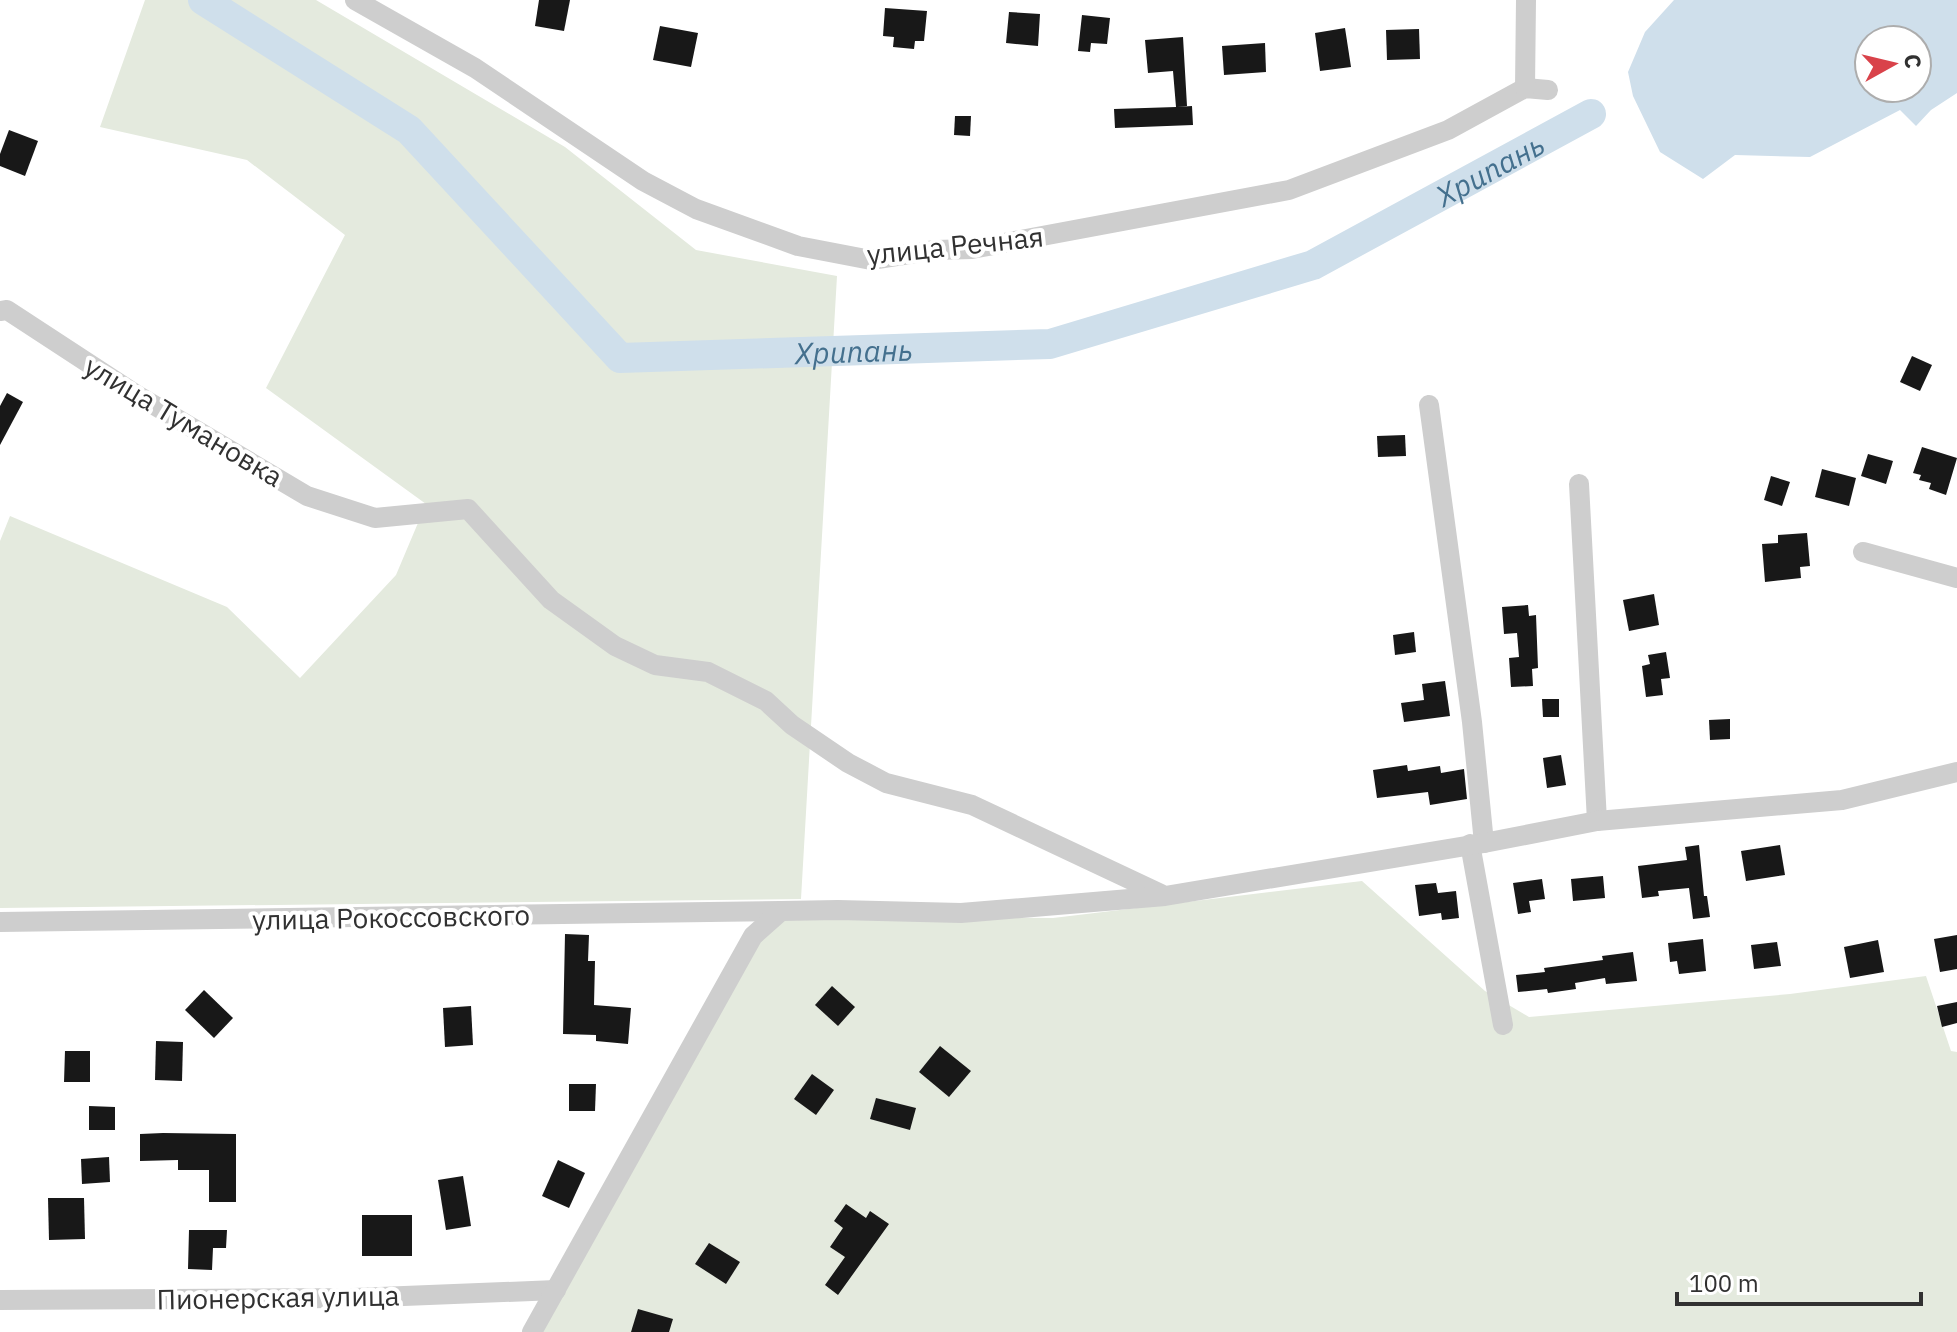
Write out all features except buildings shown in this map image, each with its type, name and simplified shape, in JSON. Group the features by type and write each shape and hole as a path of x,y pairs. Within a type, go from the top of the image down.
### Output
{"street":[{"name":"улица Речная","path":"355,0 475,68 643,181 696,209 798,246 871,260 935,250 972,249 1289,190 1448,130 1525,88"},
{"path":"1526,0 1525,88 1548,90"},
{"name":"улица Тумановка","path":"0,311 7,310 137,395 307,496 375,518 468,509 551,600 615,646 655,665 708,672 766,701 792,725 848,763 886,783 972,805 1165,896"},
{"path":"1429,405 1472,722 1477,843 1503,1025"},
{"path":"1579,484 1597,821"},
{"path":"1863,552 1957,578"},
{"name":"улица Рокоссовского","path":"0,922 838,910 961,913 1165,896 1597,821 1842,800 1957,772"},
{"path":"532,1332 753,936 781,911"},
{"name":"Пионерская улица","path":"0,1300 354,1298 556,1290"}],"shaded area":[{"path":"145,0 316,0 565,147 696,250 837,276 801,899 0,908 0,541 10,516 227,607 300,678 396,575 426,504 266,388 345,235 247,160 100,127"},
{"path":"1362,881 1485,991 1529,1017 1790,994 1926,976 1951,1051 1957,1052 1957,1332 541,1332 759,938 789,917 1053,918"}],"water":[{"path":"1674,0 1957,0 1957,93 1931,110 1916,126 1900,110 1810,157 1735,155 1703,179 1660,152 1633,96 1628,72 1645,32"}],"waterway":[{"name":"Хрипань","path":"203,0 409,130 620,358 1050,344 1313,265 1591,114"}]}
